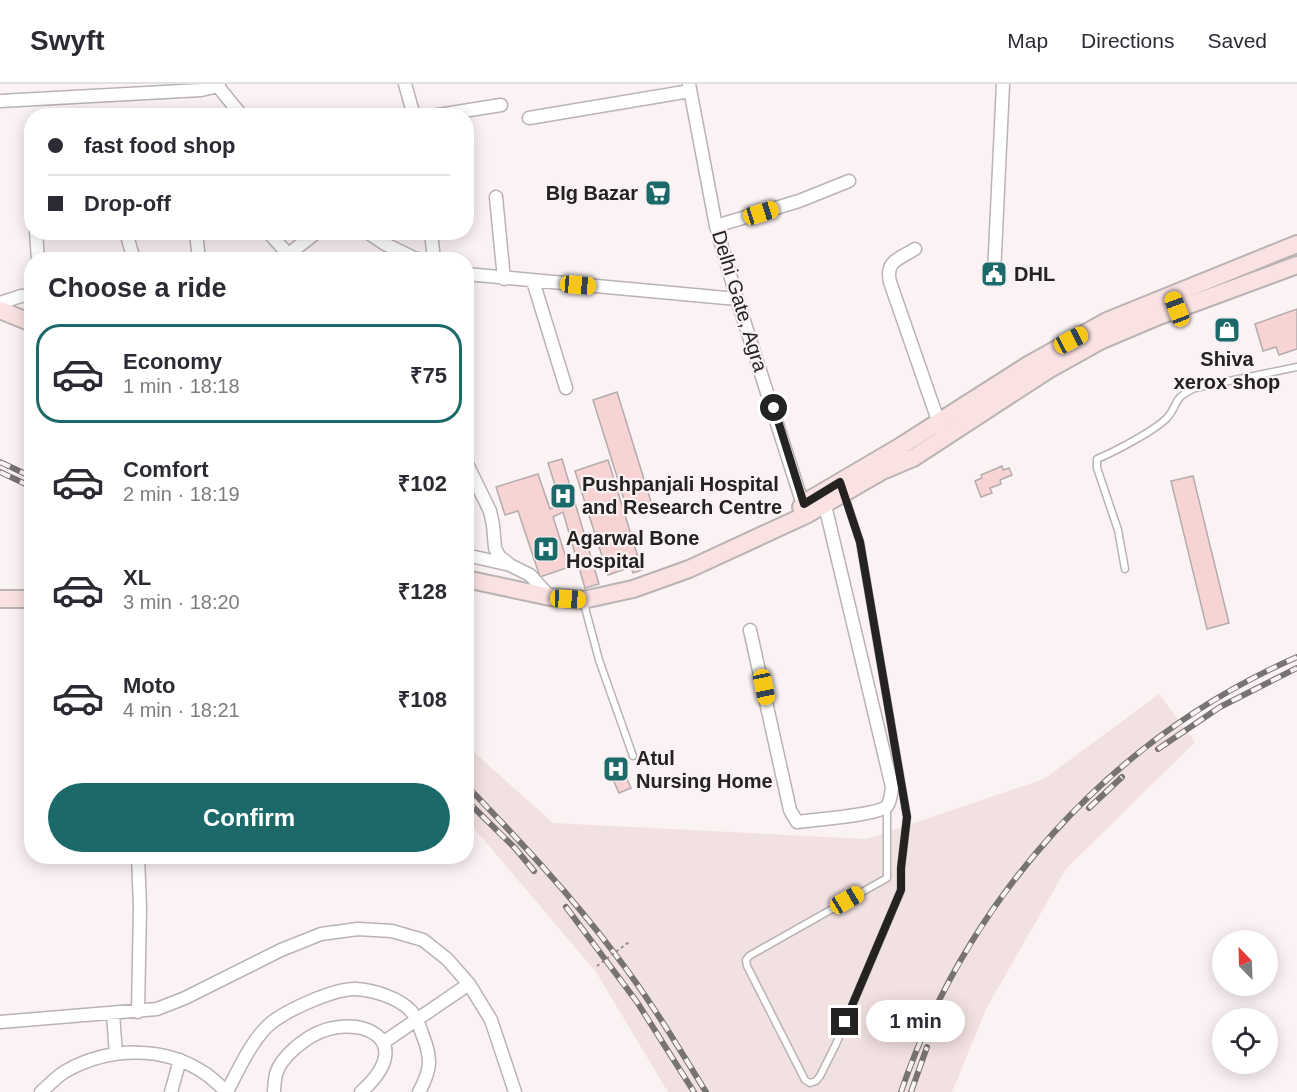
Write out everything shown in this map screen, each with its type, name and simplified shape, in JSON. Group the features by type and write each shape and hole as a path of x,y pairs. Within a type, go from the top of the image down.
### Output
{"main road":[{"path":"1174,302 1297,244"},
{"path":"474,581 550,597 583,600 633,589 689,569 790,522 805,509 941,430 997,393 1054,349 1107,321 1297,265"},
{"path":"0,310 24,319"},
{"path":"0,599 24,599"}],"street":[{"path":"405,84 412,108"},
{"path":"994,274 1003,84"},
{"path":"0,102 201,90 217,85 236,108"},
{"path":"529,118 689,88"},
{"name":"Delhi Gate, Agra","path":"689,88 716,226 737,299 805,509"},
{"path":"474,109 501,105"},
{"path":"716,226 799,201 849,181"},
{"path":"496,197 504,279"},
{"path":"291,252 306,240"},
{"path":"379,240 402,252"},
{"path":"915,249 890,265 888,270 941,430"},
{"path":"474,275 737,299"},
{"path":"533,281 566,388"},
{"path":"0,303 24,296"},
{"path":"474,478 490,511 495,548 499,556 510,565 530,575 550,597"},
{"path":"750,630 790,810 794,819 797,822 874,812 886,807 891,799 892,788 824,498"},
{"path":"474,557 510,565"},
{"path":"138,864 138,1012"},
{"path":"0,1022 157,1009 185,998 281,950 321,934 357,929 392,931 423,940 447,960 470,984 491,1020 515,1092"},
{"path":"384,1042 470,984"},
{"path":"41,1092 64,1072 101,1055 141,1051 180,1060 206,1074 227,1092 247,1052 273,1020 317,998 355,989 398,1001 412,1012 424,1038 430,1064 428,1086 419,1092"},
{"path":"113,1014 116,1054"},
{"path":"274,1092 277,1072 286,1055 310,1036 345,1027 358,1028 372,1033 384,1042 387,1052 386,1062 375,1080 361,1092"},
{"path":"171,1092 180,1060"}],"lane":[{"path":"1125,569 1118,530 1097,468 1097,459 1120,449 1165,419 1178,397 1184,393 1195,388 1297,367"},
{"path":"842,488 860,542 907,817 901,868 901,890 836,1044 816,1081 810,1083 805,1080 747,966 747,960 749,956 887,878 886,807"},
{"path":"583,600 599,660 633,756"}],"path":[{"path":"597,966 629,942"}],"shaded area":[{"path":"1159,694 1195,742 1066,869 986,1009 952,1092 668,1092 596,972 474,828 474,752 553,823 867,839 1044,779"}],"building":[{"path":"1297,309 1297,349 1279,355 1276,347 1263,351 1255,324"},
{"path":"617,392 652,505 628,512 593,400"},
{"path":"562,459 599,584 585,588 563,512 553,517 569,567 540,577 518,511 505,515 496,487 538,474 550,509 561,504 548,463"},
{"path":"608,460 642,570 633,573 631,567 608,575 575,471"},
{"path":"1002,466 1003,470 1009,468 1012,475 1000,480 1001,484 990,488 992,493 981,497 975,481 982,478 981,475"},
{"path":"1193,476 1229,623 1207,629 1171,481"},
{"path":"618,758 631,788 619,793 606,764"}],"railway":[{"path":"0,462 24,473"},
{"path":"0,472 24,483"},
{"path":"901,1092 929,1021 964,954 1006,891 1054,833 1107,780 1166,732 1229,691 1297,657"},
{"path":"1158,749 1220,707 1297,668"},
{"path":"1089,808 1122,777"},
{"path":"474,793 543,867 598,932 651,1005 706,1092"},
{"path":"474,808 515,848 534,871"},
{"path":"566,907 637,1002 694,1092"},
{"path":"911,1092 927,1047"}],"place":[{"name":"BIg Bazar","path":"658,193"},
{"name":"DHL","path":"994,274"},
{"name":"Shiva xerox shop","path":"1227,330"},
{"name":"Pushpanjali Hospital and Research Centre","path":"563,496"},
{"name":"Agarwal Bone Hospital","path":"546,549"},
{"name":"Atul Nursing Home","path":"616,769"}],"route":[{"path":"774,408 804,504 840,482 860,542 907,817 901,868 901,890 845,1022"}]}
